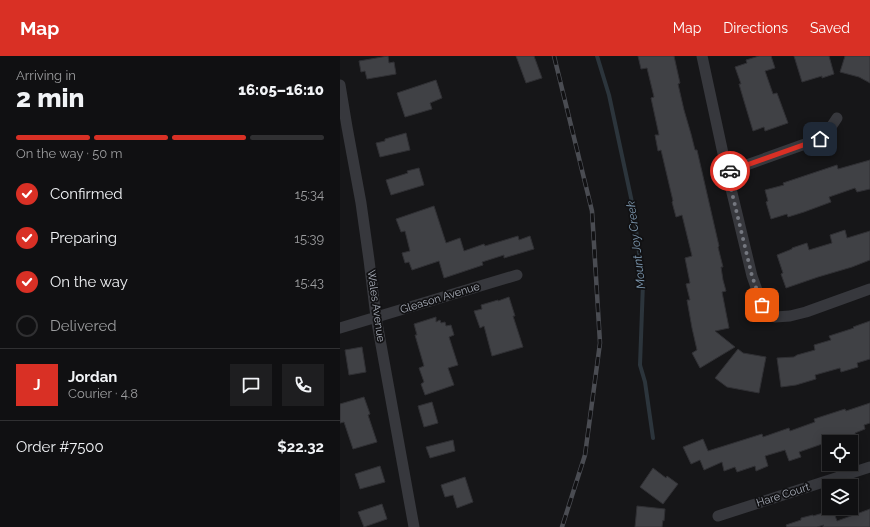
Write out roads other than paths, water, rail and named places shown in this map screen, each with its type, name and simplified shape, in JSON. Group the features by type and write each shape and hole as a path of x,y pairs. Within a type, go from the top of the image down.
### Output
{"street":[{"path":"702,56 727,172 752,276 765,313 775,317 790,316 806,312 870,289"},
{"name":"Wales Avenue","path":"340,85 363,218 376,317 414,527"},
{"path":"727,172 820,139 838,118"},
{"name":"Gleason Avenue","path":"340,328 517,275"},
{"name":"Hare Court","path":"718,516 870,467"}],"waterway":[{"name":"Mount Joy Creek","path":"597,56 609,95 633,207 643,283 640,365 645,382 653,438"}],"railway":[{"path":"554,56 592,211 600,343 585,455 562,527"}]}
